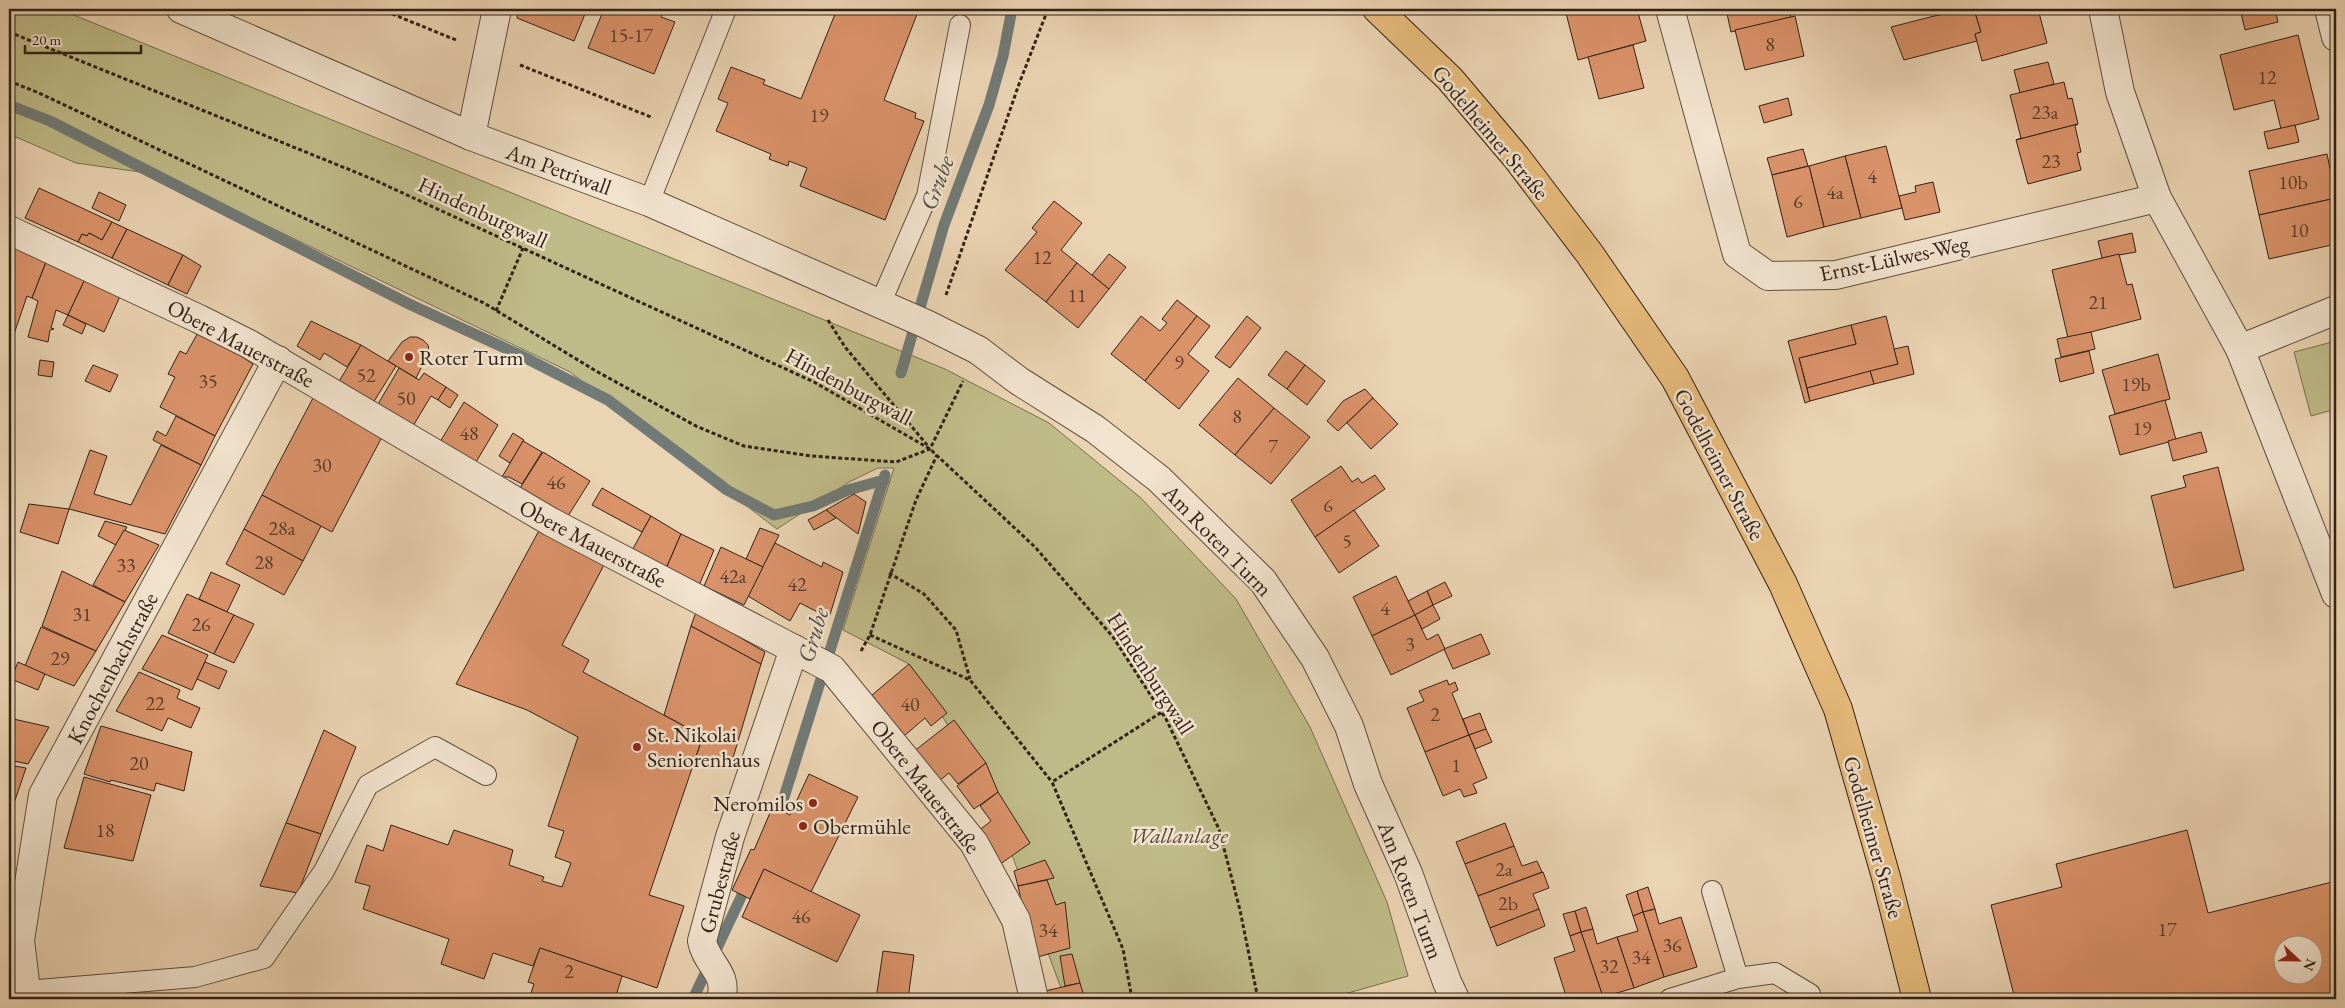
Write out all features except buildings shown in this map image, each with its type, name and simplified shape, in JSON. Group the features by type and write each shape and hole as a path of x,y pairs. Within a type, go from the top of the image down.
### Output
{"main road":[{"name":"Godelheimer Straße","path":"1377,9 1450,79 1516,157 1589,253 1675,378 1783,584 1838,709 1886,877 1918,999"}],"street":[{"name":"Am Petriwall","path":"181,9 471,136 649,202 923,323"},
{"path":"471,136 497,9"},
{"name":"Ernst-Lülwes-Weg","path":"1670,9 1737,254 1768,276 1836,275 2157,198"},
{"path":"2102,9 2120,92 2157,198 2240,349 2336,594"},
{"path":"2329,9 2336,37"},
{"name":"Obere Mauerstraße","path":"9,230 200,319 278,360 551,522 830,669 974,843 1016,920 1034,999"},
{"path":"2240,349 2336,310"},
{"name":"Am Roten Turm","path":"923,323 978,350 1019,381 1095,429 1159,479 1262,581 1316,658 1349,726 1368,784 1408,873 1451,991"},
{"name":"Knochenbachstraße","path":"26,995 20,940 43,795 278,360"},
{"name":"Grubestraße","path":"721,999 722,985 702,941 730,837 794,649"}],"lane":[{"path":"649,202 726,9"},
{"path":"880,304 927,196 960,25"},
{"path":"26,995 195,977 264,958 324,872 368,785 435,747 486,775"},
{"path":"1712,891 1738,978"},
{"path":"1670,999 1738,978 1776,973 1810,994"}],"path":[{"path":"119,9 125,11 126,9"},
{"path":"380,9 678,127"},
{"path":"923,323 954,270 1015,93 1048,9"},
{"name":"Hindenburgwall","path":"9,32 370,178 814,382 930,449"},
{"path":"9,81 340,235 496,311 596,371 696,426 744,446 812,456 896,462 930,449 978,350"},
{"path":"496,311 523,248"},
{"name":"Hindenburgwall","path":"826,280 817,301 845,347 930,449 1035,547 1113,638 1162,712 1219,829 1240,910 1258,999"},
{"path":"830,669 860,654 870,634 889,573 916,500 937,455"},
{"path":"889,573 924,594 956,630 970,680 1052,782 1123,949 1132,999"},
{"path":"870,634 970,680"},
{"path":"1052,782 1162,712"}],"green space":[{"name":"Wallanlage","path":"9,9 59,9 945,369 1049,423 1141,498 1236,599 1310,727 1387,902 1408,976 1327,999 1065,999 987,787 909,664 843,630 894,468 878,468 849,482 777,529 570,372 162,175 76,163 9,134"},
{"path":"2336,341 2336,409 2311,416 2294,352"}],"waterway":[{"name":"Grube","path":"901,373 944,225 989,105 1003,56 1012,9"},
{"path":"9,105 50,121 409,304 520,355 608,400 727,490 774,515 813,506 848,490 884,480"},
{"name":"Grube","path":"780,810 885,475"},
{"name":"Grube","path":"693,999 742,895"}],"place":[{"name":"Roter Turm","path":"409,357"},
{"name":"St. Nikolai Seniorenhaus","path":"637,747"},
{"name":"Neromilos","path":"813,803"},
{"name":"Obermühle","path":"803,826"}]}
